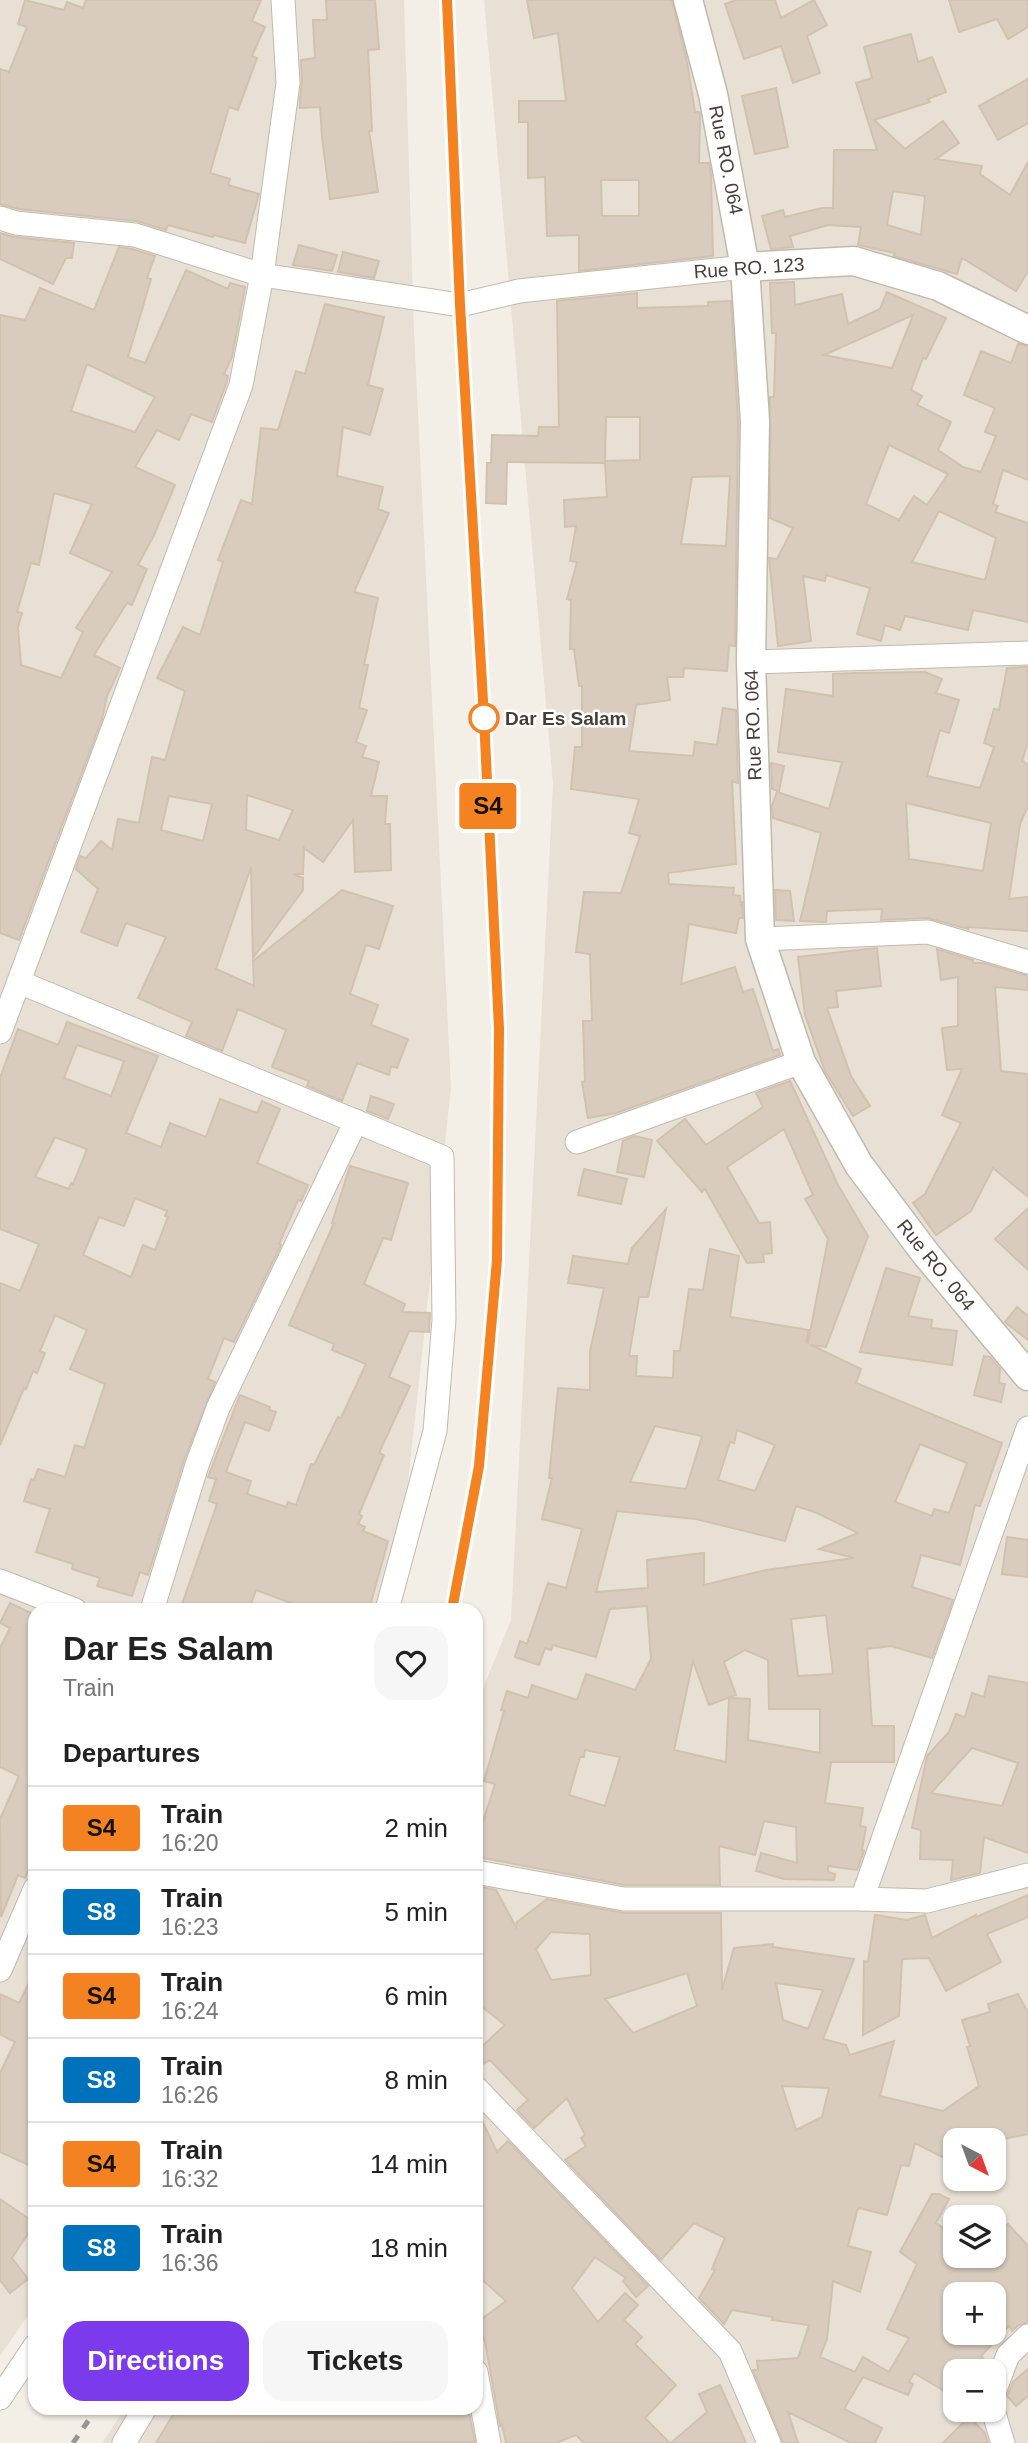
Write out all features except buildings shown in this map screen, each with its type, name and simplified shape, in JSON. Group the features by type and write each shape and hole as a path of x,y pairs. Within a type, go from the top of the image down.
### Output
{"street":[{"path":"0,1032 240,385 262,275 288,83 283,0"},
{"name":"Rue RO. 064","path":"688,0 713,94 745,267 755,421 751,662 760,939 801,1062 859,1165 926,1254 1028,1376"},
{"path":"0,218 16,223 135,235 262,275"},
{"name":"Rue RO. 123","path":"262,275 460,305 519,291 745,267 854,261 938,286 1028,330"},
{"path":"751,662 1028,653"},
{"path":"760,939 928,932 1028,962"},
{"path":"19,982 442,1157 444,1320 435,1431 389,1603"},
{"path":"577,1142 801,1062"},
{"path":"154,1603 197,1465 218,1408 356,1121"},
{"path":"862,1899 1028,1428"},
{"path":"0,1581 57,1603"},
{"path":"483,1873 624,1899 927,1901 1028,1875"},
{"path":"0,1970 28,1905"},
{"path":"483,2095 730,2351 769,2443"},
{"path":"1006,2360 1028,2336"},
{"path":"0,2398 28,2356"},
{"path":"483,2410 489,2443"},
{"path":"124,2443 141,2415"},
{"path":"997,2422 1003,2443"}],"shaded area":[{"path":"0,0 404,0 414,331 451,1088 401,1547 390,1603 28,1603 28,2315 0,2356"},
{"path":"484,0 1028,0 1028,2443 102,2443 120,2415 483,2415 483,1688 511,1620 553,784"}],"railway":[{"path":"447,0 460,305 499,1029 497,1260 479,1466 453,1603"},
{"path":"73,2443 92,2415"}],"train":[{"name":"S4","path":"447,0 460,305 499,1028 497,1260 479,1466 453,1603"}],"place":[{"name":"Dar Es Salam","path":"484,718"}]}
